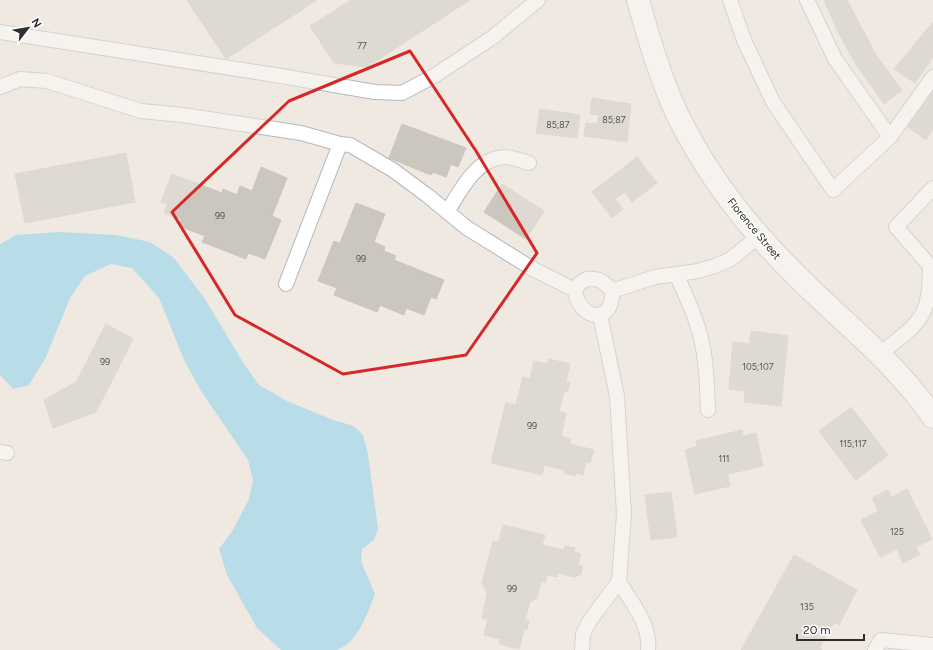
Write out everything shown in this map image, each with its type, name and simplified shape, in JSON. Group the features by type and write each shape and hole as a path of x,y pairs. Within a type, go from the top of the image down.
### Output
{"street":[{"name":"Florence Street","path":"638,0 654,54 667,90 683,126 722,189 759,236 784,264 880,354 902,377 933,416"}],"lane":[{"path":"0,32 268,73 375,92 402,93 434,76 493,37 538,0"},
{"path":"730,0 744,40 773,102 833,190 890,137 933,77"},
{"path":"807,0 835,60 890,137"},
{"path":"0,87 20,79 47,81 141,111 182,115 301,133 340,144 350,145 393,170 467,228 533,269 575,290 579,305 593,316 606,311 610,306 612,291 604,282 596,279 587,279 580,283 575,290"},
{"path":"286,284 340,144"},
{"path":"447,212 469,179 488,162 496,158 507,157 529,163"},
{"path":"880,354 915,325 924,314 928,301 932,264 896,227 933,188"},
{"path":"612,291 655,277 698,271 731,259 759,236"},
{"path":"676,274 692,310 702,341 708,410"},
{"path":"582,650 583,634 589,622 619,581 624,514 617,396 600,314"},
{"path":"619,581 642,619 650,638 648,650"},
{"path":"875,650 881,640 933,645"}],"highlighted area":[{"path":"410,51 476,151 537,253 466,355 343,374 235,315 172,212 289,101"}],"water":[{"path":"58,232 116,235 150,242 174,258 205,299 244,364 259,385 287,401 333,420 354,426 363,435 368,454 378,529 374,540 362,549 361,561 375,594 361,627 350,642 343,647 335,650 281,650 257,628 227,575 219,549 233,530 249,499 253,480 248,460 201,391 184,360 159,298 132,268 111,264 85,276 70,298 46,357 29,385 13,389 0,375 0,244 16,235"}],"building":[{"path":"187,0 317,0 226,59"},
{"path":"351,0 470,0 367,67 334,63 310,26"},
{"path":"824,0 847,0 876,55 902,90 884,104 855,63 838,32"},
{"path":"933,22 933,57 915,83 894,69"},
{"path":"933,91 933,129 926,140 908,127"},
{"path":"592,98 631,104 627,142 584,136 586,123 597,124 599,115 590,114"},
{"path":"540,109 580,115 577,138 536,133"},
{"path":"402,124 466,148 458,167 451,164 446,177 433,172 431,175 389,158"},
{"path":"126,153 135,202 25,223 15,174"},
{"path":"637,157 657,183 632,202 625,192 615,199 623,209 612,218 592,192"},
{"path":"261,167 287,178 272,216 281,220 265,259 248,253 246,259 202,242 205,236 179,226 181,219 164,213 167,204 161,202 172,174 222,193 223,189 237,195 240,186 252,191"},
{"path":"502,184 544,211 526,239 484,212"},
{"path":"356,203 385,214 374,242 385,247 384,251 396,256 394,260 444,280 436,299 431,297 424,315 406,308 404,315 380,305 377,312 334,295 337,288 318,281 334,241 340,243"},
{"path":"106,324 133,339 96,412 53,428 44,400 76,382"},
{"path":"751,331 788,336 781,406 744,402 745,391 729,389 733,342 749,344"},
{"path":"549,359 570,364 566,382 570,383 568,391 564,391 559,411 566,413 561,436 571,439 570,444 594,450 590,463 586,462 583,475 576,473 575,476 564,473 564,470 544,465 542,475 491,463 506,402 516,405 523,377 530,379 534,361 547,364"},
{"path":"851,407 888,455 856,480 819,431"},
{"path":"742,430 743,436 756,433 763,466 728,474 730,486 695,494 685,450 697,447 696,441"},
{"path":"907,489 932,539 916,547 920,554 903,563 897,549 880,557 861,520 878,511 872,498 888,490 892,497"},
{"path":"671,492 677,537 651,540 645,495"},
{"path":"503,525 545,535 542,545 564,550 565,546 575,548 574,552 581,554 578,565 583,566 581,574 574,577 558,573 557,577 547,575 546,582 541,581 537,598 530,602 525,620 529,621 527,630 524,629 519,649 499,644 500,639 484,635 488,619 482,618 487,593 482,583 493,541 499,542"},
{"path":"794,555 857,590 839,625 834,622 819,649 822,650 741,650"}]}
